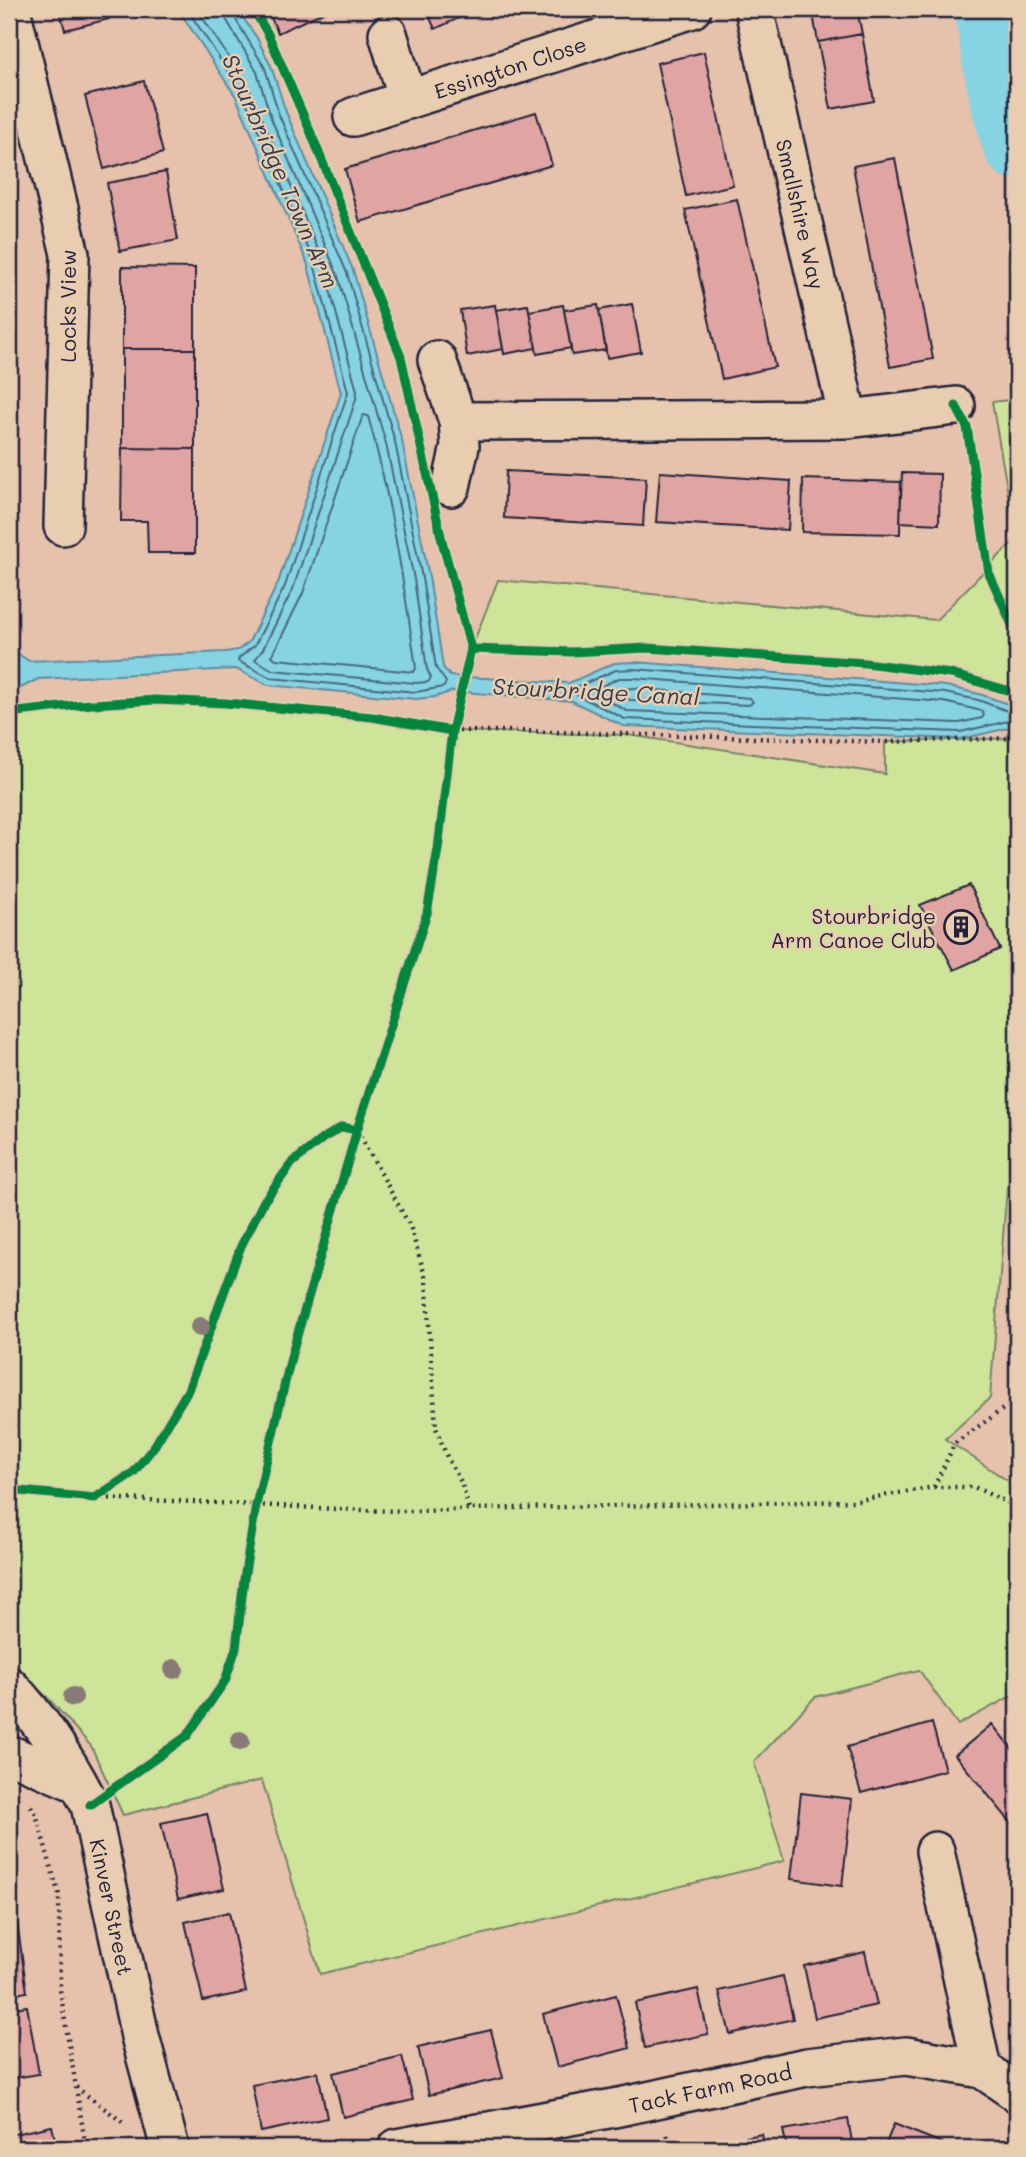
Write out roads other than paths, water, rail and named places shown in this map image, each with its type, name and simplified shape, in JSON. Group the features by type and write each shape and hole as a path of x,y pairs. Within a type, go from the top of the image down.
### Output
{"street":[{"name":"Locks View","path":"10,9 70,254 63,526"},
{"name":"Essington Close","path":"353,117 692,9"},
{"name":"Smallshire Way","path":"754,9 848,419"},
{"name":"Essington Close","path":"388,34 408,100"},
{"path":"437,360 458,421 460,446 451,487"},
{"path":"458,421 848,419 956,406"},
{"name":"Kinver Street","path":"9,1686 50,1737 90,1805 140,2036 170,2148"},
{"path":"9,1754 79,1783"},
{"path":"935,1851 982,2069"},
{"name":"Tack Farm Road","path":"397,2148 619,2107 807,2067 906,2056 982,2069 1017,2093"}],"water":[{"path":"178,9 237,9 257,38 271,66 286,112 353,270 402,441 429,577 443,667 450,676 569,683 614,663 634,662 946,686 1017,707 1017,726 961,739 623,726 572,701 453,691 416,699 268,685 236,669 38,679 9,694 9,648 29,661 225,652 238,650 249,642 278,583 341,393 307,262 236,97"}],"waterway":[{"path":"988,9 1002,96 1017,147"}],"place":[{"name":"Stourbridge Arm Canoe Club","path":"961,927"}],"water label":[{"name":"Stourbridge Town Arm","path":"281,171"},
{"name":"Stourbridge Canal","path":"596,691"}]}
